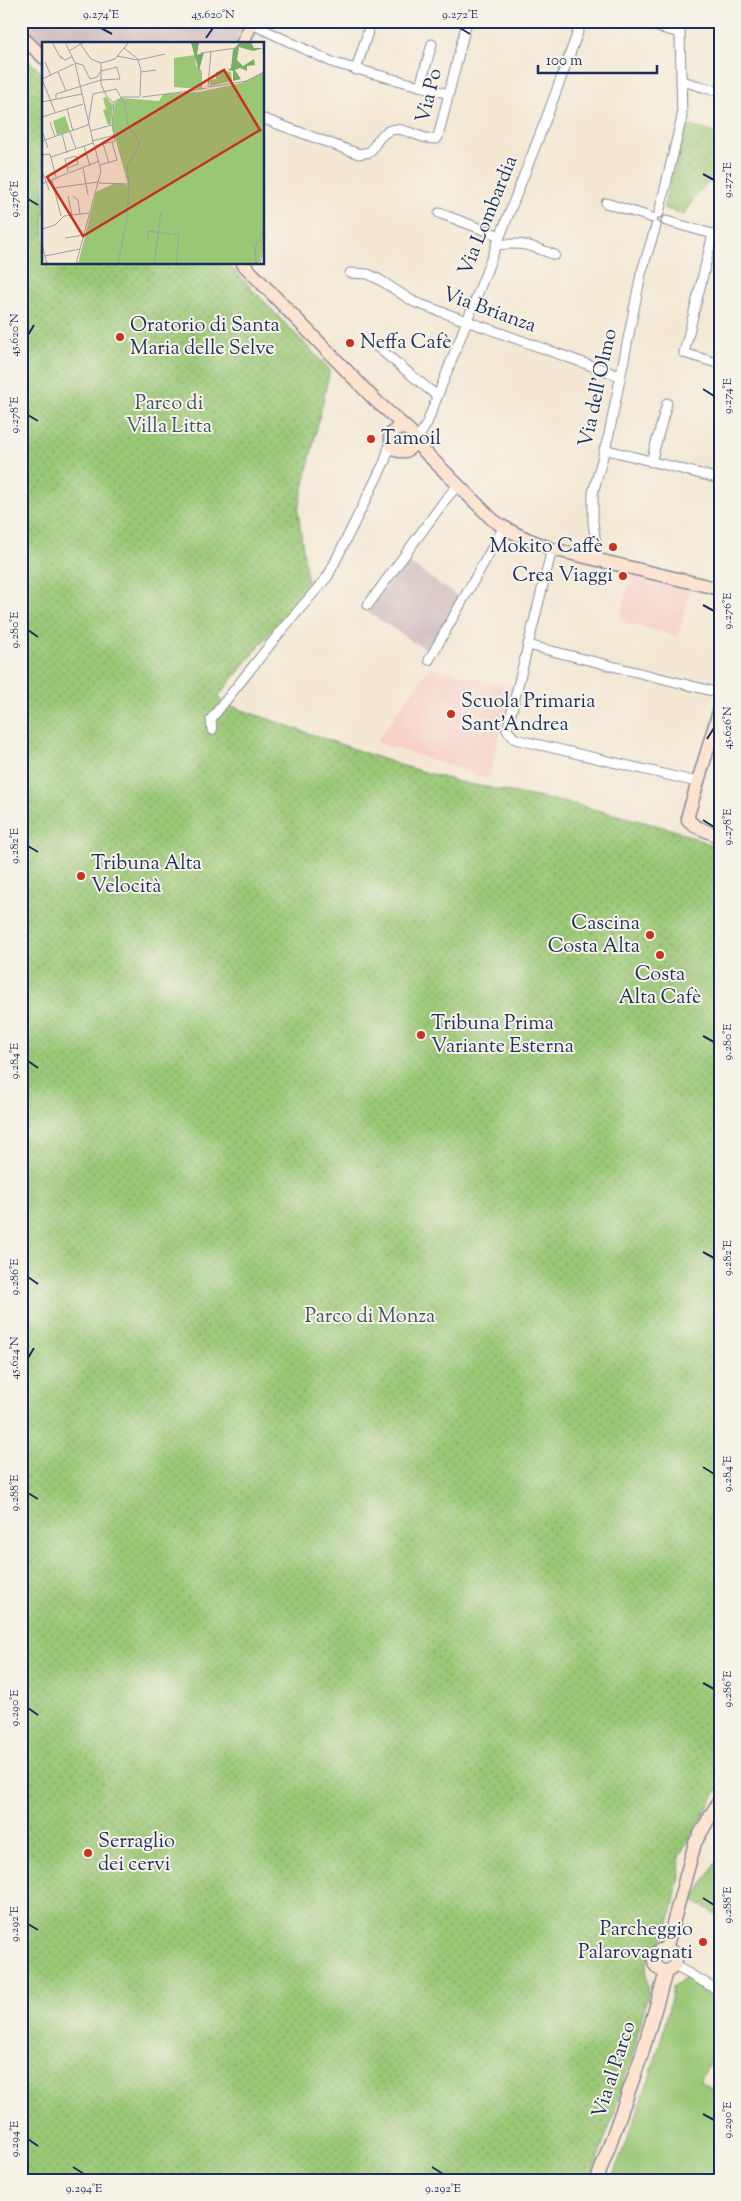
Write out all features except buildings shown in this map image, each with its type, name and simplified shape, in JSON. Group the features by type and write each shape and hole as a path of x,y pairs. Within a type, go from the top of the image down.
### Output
{"street":[{"name":"Via Po","path":"265,119 364,154 373,149 382,134 392,129 436,139 467,21"},
{"name":"Via Lombardia","path":"403,440 420,435 427,424 546,119 582,21"},
{"path":"635,21 680,34"},
{"name":"Via dell'Olmo","path":"598,560 592,508 593,493 641,274 682,117 681,21"},
{"path":"243,42 252,22 334,63 449,94"},
{"path":"356,70 369,28"},
{"path":"21,36 42,56"},
{"path":"420,86 432,44"},
{"path":"682,81 720,92"},
{"path":"606,203 656,219 664,215 666,221 716,235 684,353 720,364"},
{"path":"439,213 500,236"},
{"path":"496,245 529,244 555,255"},
{"path":"244,265 376,401 403,440 432,459 504,528 529,541 552,549 720,589"},
{"name":"Via Brianza","path":"350,273 368,274 414,302 620,376"},
{"path":"376,346 437,396"},
{"path":"651,462 667,403"},
{"path":"212,730 211,719 232,691 328,576 385,461 403,440"},
{"path":"604,449 720,479"},
{"path":"368,605 458,485"},
{"path":"430,660 504,528"},
{"path":"552,549 507,730 515,739 697,782"},
{"path":"528,645 720,694"},
{"path":"720,708 697,782 688,820 694,826 720,837"},
{"path":"666,1949 695,1843 720,1799"},
{"path":"671,1969 676,1956 672,1951 666,1949 659,1951 654,1960 659,1970 671,1969 720,1991"},
{"name":"Via al Parco","path":"597,2180 671,1969"}],"shaded area":[{"path":"21,21 245,21 236,42 42,42 42,44"},
{"path":"406,561 460,598 431,650 415,643 367,611"},
{"path":"632,574 690,588 678,637 619,621"},
{"name":"Scuola Primaria Sant'Andrea","path":"430,667 511,687 489,779 376,742"}],"green space":[{"name":"Parco di Monza","path":"21,53 42,73 42,265 229,265 330,370 298,511 308,586 218,697 225,704 397,764 459,782 578,805 671,829 720,848 720,1786 679,1856 680,1877 667,1932 646,1963 648,1993 633,2054 590,2180 21,2180"},
{"path":"687,125 720,134 720,178 703,188 694,198 684,215 663,208"},
{"path":"720,1856 720,1917 693,1900"},
{"path":"686,1977 720,1998 720,2044 700,2081 720,2093 720,2180 611,2180 655,2061 673,1987"}],"place":[{"name":"Oratorio di Santa Maria delle Selve","path":"120,337"},
{"name":"Neffa Cafè","path":"350,343"},
{"name":"Tamoil","path":"371,439"},
{"name":"Mokito Caffè","path":"613,547"},
{"name":"Crea Viaggi","path":"623,576"},
{"name":"Scuola Primaria Sant'Andrea","path":"451,714"},
{"name":"Tribuna Alta Velocità","path":"81,876"},
{"name":"Cascina Costa Alta","path":"650,935"},
{"name":"Costa Alta Cafè","path":"660,955"},
{"name":"Tribuna Prima Variante Esterna","path":"421,1035"},
{"name":"Serraglio dei cervi","path":"88,1853"},
{"name":"Parcheggio Palarovagnati","path":"703,1942"}],"park label":[{"name":"Parco di Villa Litta","path":"169,416"}]}
